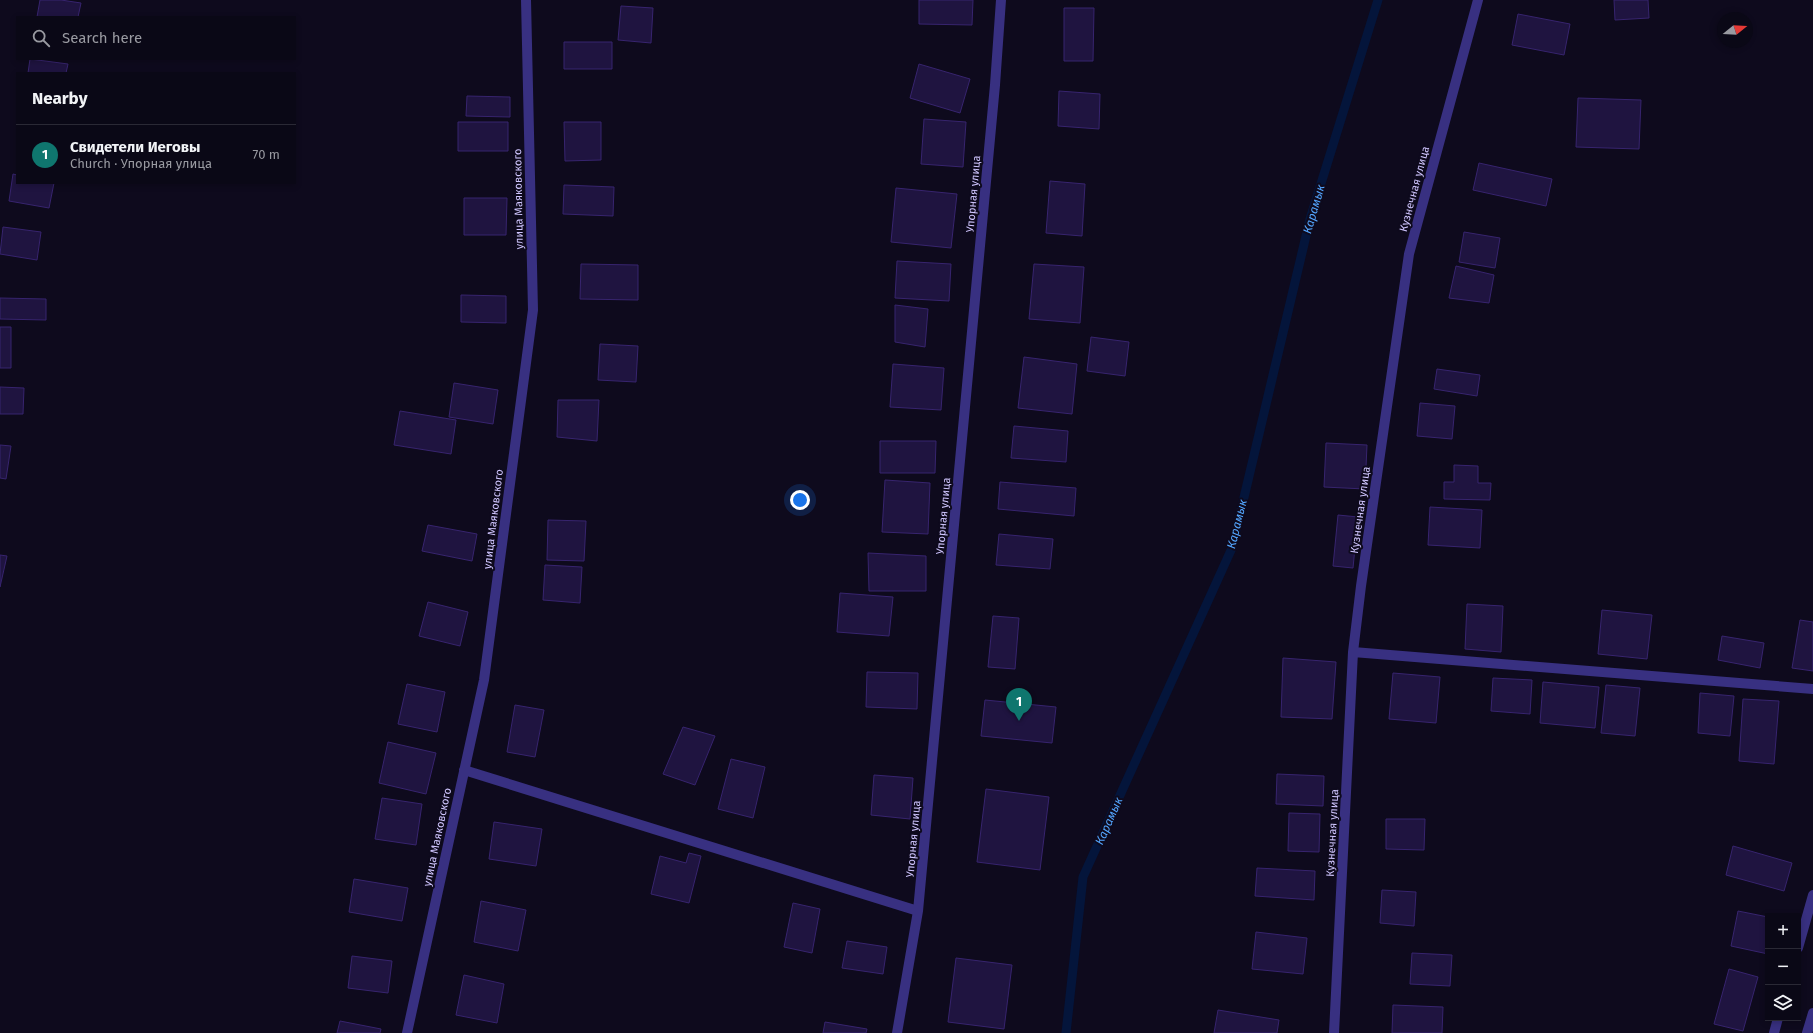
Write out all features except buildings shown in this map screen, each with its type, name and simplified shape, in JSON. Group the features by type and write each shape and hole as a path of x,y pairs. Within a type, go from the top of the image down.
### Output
{"street":[{"name":"улица Маяковского","path":"407,1033 484,680 533,310 526,0"},
{"name":"Упорная улица","path":"896,1033 918,911 996,85 1001,0"},
{"name":"Кузнечная улица","path":"1334,1033 1353,652 1361,586 1409,254 1478,0"},
{"path":"1353,652 1813,689"},
{"path":"464,770 918,911"},
{"path":"1801,937 1813,895"},
{"path":"1807,1033 1813,1013"},
{"path":"1774,1033 1777,1021"}],"waterway":[{"name":"Карамык","path":"1066,1033 1083,877 1232,548 1310,219 1378,0"}],"place":[{"name":"Свидетели Иеговы","path":"1019,721"}]}
